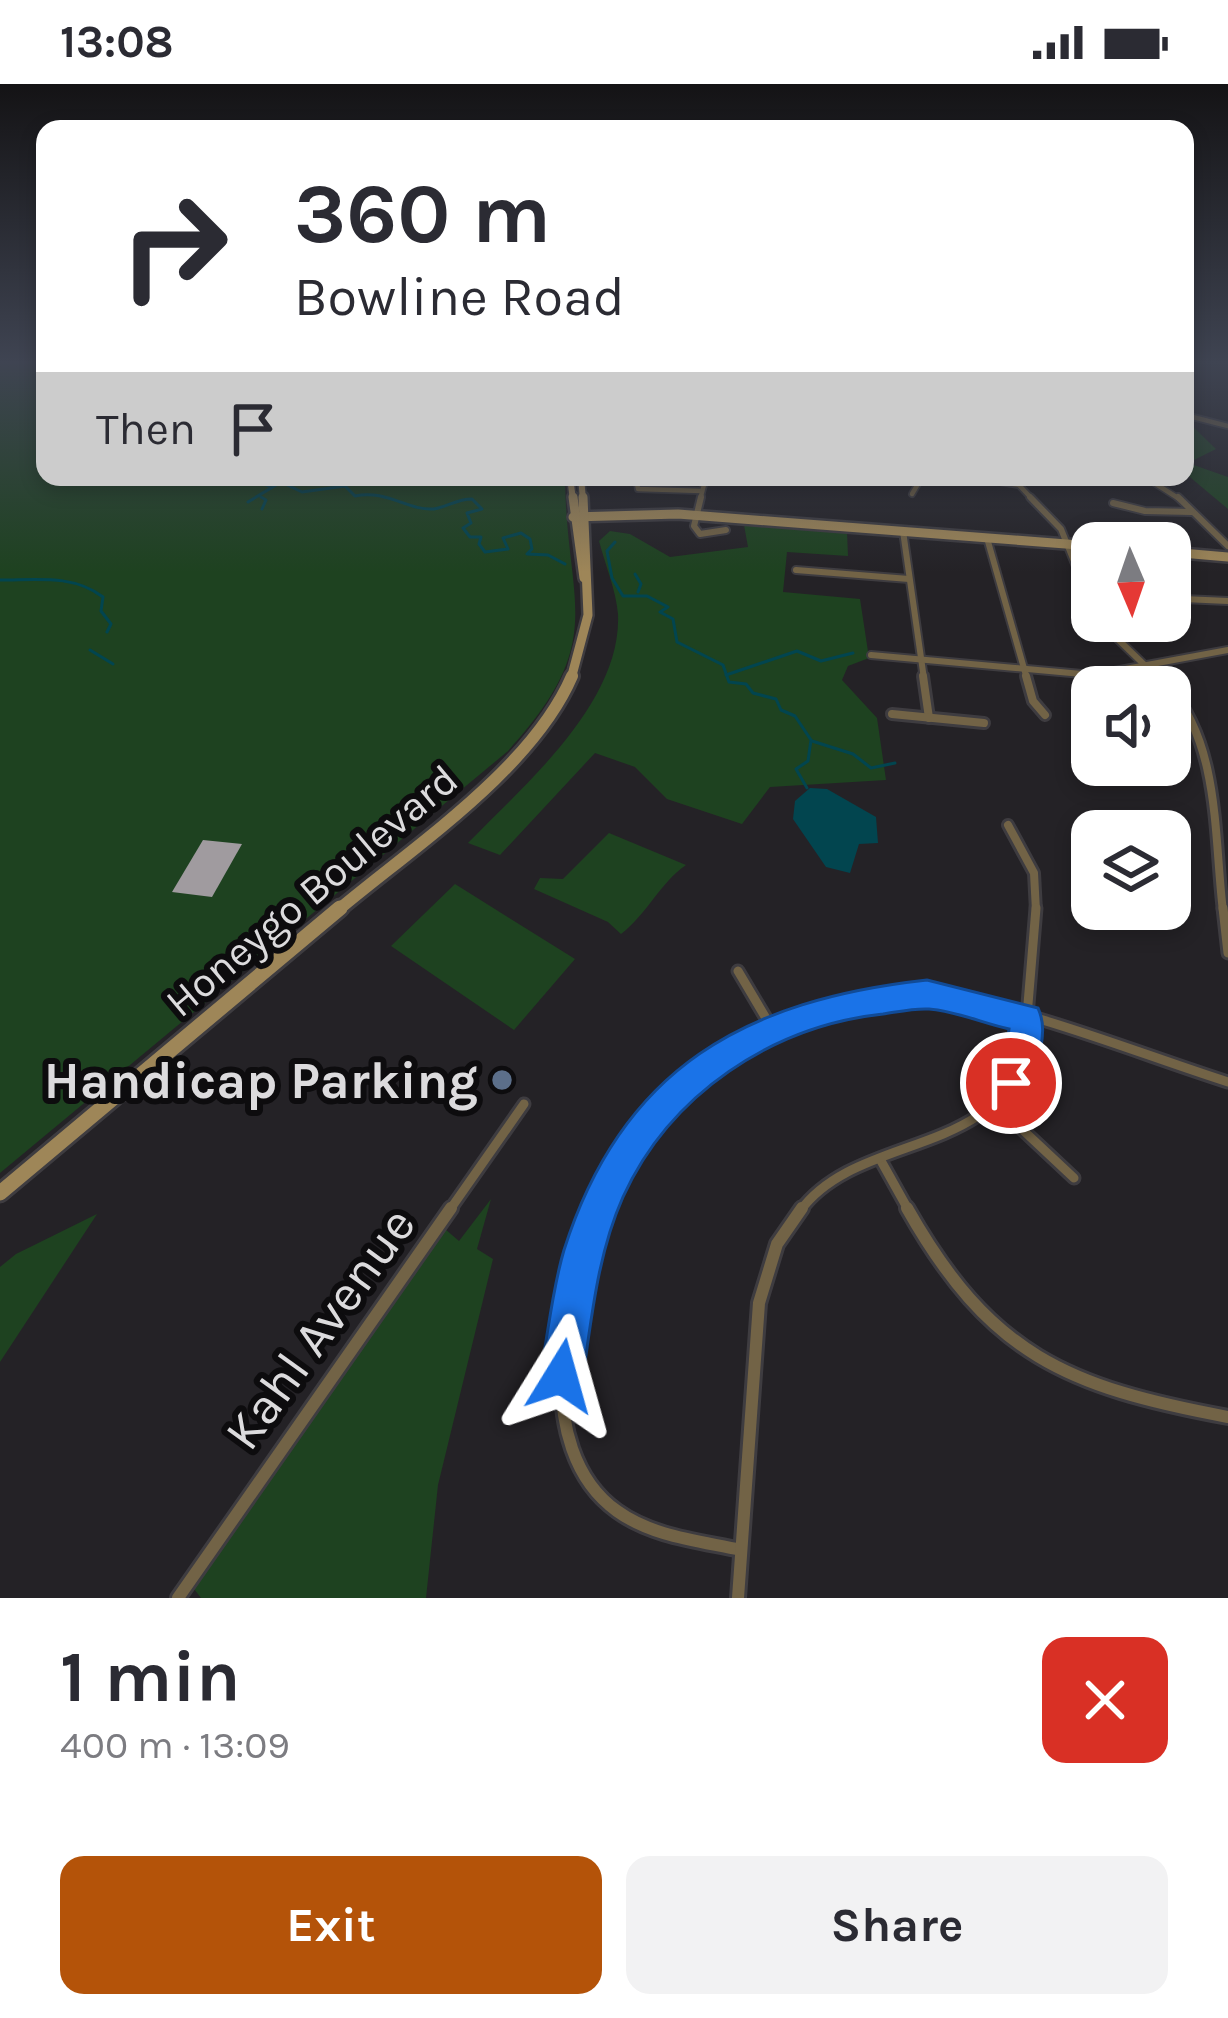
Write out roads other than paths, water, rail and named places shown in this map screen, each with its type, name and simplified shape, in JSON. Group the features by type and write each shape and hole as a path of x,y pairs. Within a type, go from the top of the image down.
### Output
{"main road":[{"name":"Honeygo Boulevard","path":"0,1192 464,805 525,748 558,708 580,666 590,629 589,590 572,486"},
{"name":"Honeygo Boulevard","path":"579,516 580,486"},
{"path":"579,516 694,515 1071,544"},
{"path":"1191,554 1228,557"}],"street":[{"path":"638,486 702,491"},
{"path":"703,486 694,515 700,534 726,530"},
{"path":"912,494 917,486"},
{"path":"1024,486 1060,529 1071,552"},
{"path":"1161,486 1228,546"},
{"path":"1113,503 1145,511 1193,512"},
{"path":"903,531 929,718"},
{"path":"987,538 1033,701 1045,715"},
{"path":"796,569 909,579"},
{"path":"1191,599 1228,601"},
{"path":"1120,642 1144,666"},
{"path":"1150,666 1228,650"},
{"path":"871,656 1071,673"},
{"path":"1191,713 1203,744 1228,952"},
{"path":"892,714 984,724"},
{"path":"738,1598 758,1303 769,1259 792,1218 818,1190 951,1130 994,1103 1018,1070 1027,1019 1036,881 1008,825"},
{"path":"738,971 773,1030"},
{"path":"741,1550 646,1527 606,1502 571,1445 561,1376 583,1252 624,1157 650,1120 696,1072 773,1030 849,1003 905,994 943,996 1228,1082"},
{"path":"994,1103 1074,1178"},
{"name":"Kahl Avenue","path":"178,1598 524,1105"},
{"path":"880,1159 964,1298 1020,1348 1086,1382 1228,1417"}],"water":[{"path":"810,788 827,789 876,817 878,843 859,844 850,873 826,867 793,819 795,801"}],"waterway":[{"path":"248,502 274,486"},
{"path":"289,486 302,492 345,486"},
{"path":"345,486 355,496 377,495 424,509 472,499 482,509 467,513 471,523 463,528 470,537 481,537 479,544 485,552 508,549 503,538 521,533 530,539 532,549 527,554 548,555 565,564"},
{"path":"261,497 266,500 262,509"},
{"path":"615,542 607,551 612,578 623,596 647,596 668,607 660,612 673,619 677,642 723,665 726,675"},
{"path":"635,574 641,584 638,592"},
{"path":"0,580 54,580 91,590 103,597 101,611 111,624 107,632"},
{"path":"90,650 113,664"},
{"path":"726,675 797,651 821,661 853,653"},
{"path":"726,675 729,682 746,684 753,693 776,699 781,710 795,716 811,740 808,761 796,769 807,788"},
{"path":"812,741 853,754 871,768 895,763"}],"place":[{"name":"Handicap Parking","path":"502,1080"}]}
